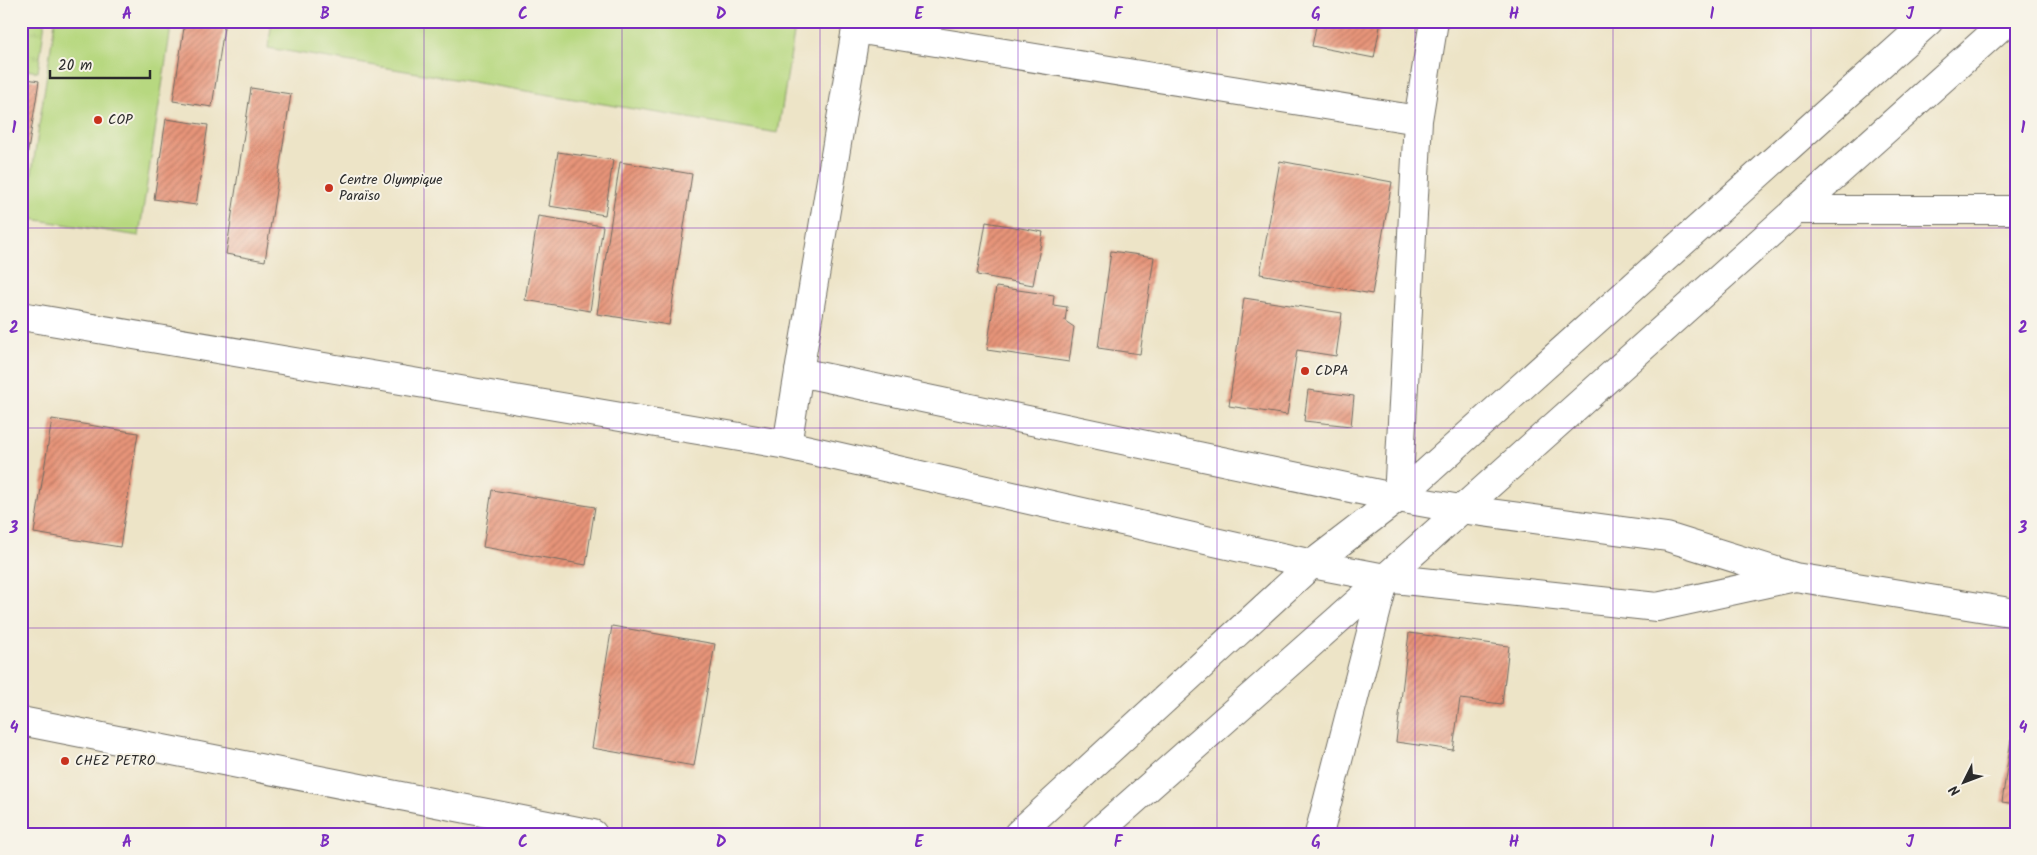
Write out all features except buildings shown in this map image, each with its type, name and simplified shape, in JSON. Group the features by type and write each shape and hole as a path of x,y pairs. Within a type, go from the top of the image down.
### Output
{"street":[{"path":"1398,498 1418,120 1434,21"},
{"path":"1018,834 1312,564 1398,498 1929,21"},
{"path":"1096,834 2007,21"},
{"path":"787,445 856,29 1418,120"},
{"path":"1795,210 2016,210"},
{"path":"21,316 787,445 1312,564 1385,578 1657,607 1795,577"},
{"path":"799,372 1398,498 1460,509 1667,537 1795,577 2016,614"},
{"path":"1319,834 1385,578"},
{"path":"21,721 593,834"}],"green space":[{"path":"21,21 45,21 38,72 21,69"},
{"name":"COP","path":"55,21 172,21 139,236 25,218"},
{"path":"272,21 796,21 778,133 268,48"}],"place":[{"name":"COP","path":"98,120"},
{"name":"Centre Olympique Paraïso","path":"329,188"},
{"name":"CDPA","path":"1305,371"},
{"name":"CHEZ PETRO","path":"65,761"}]}
